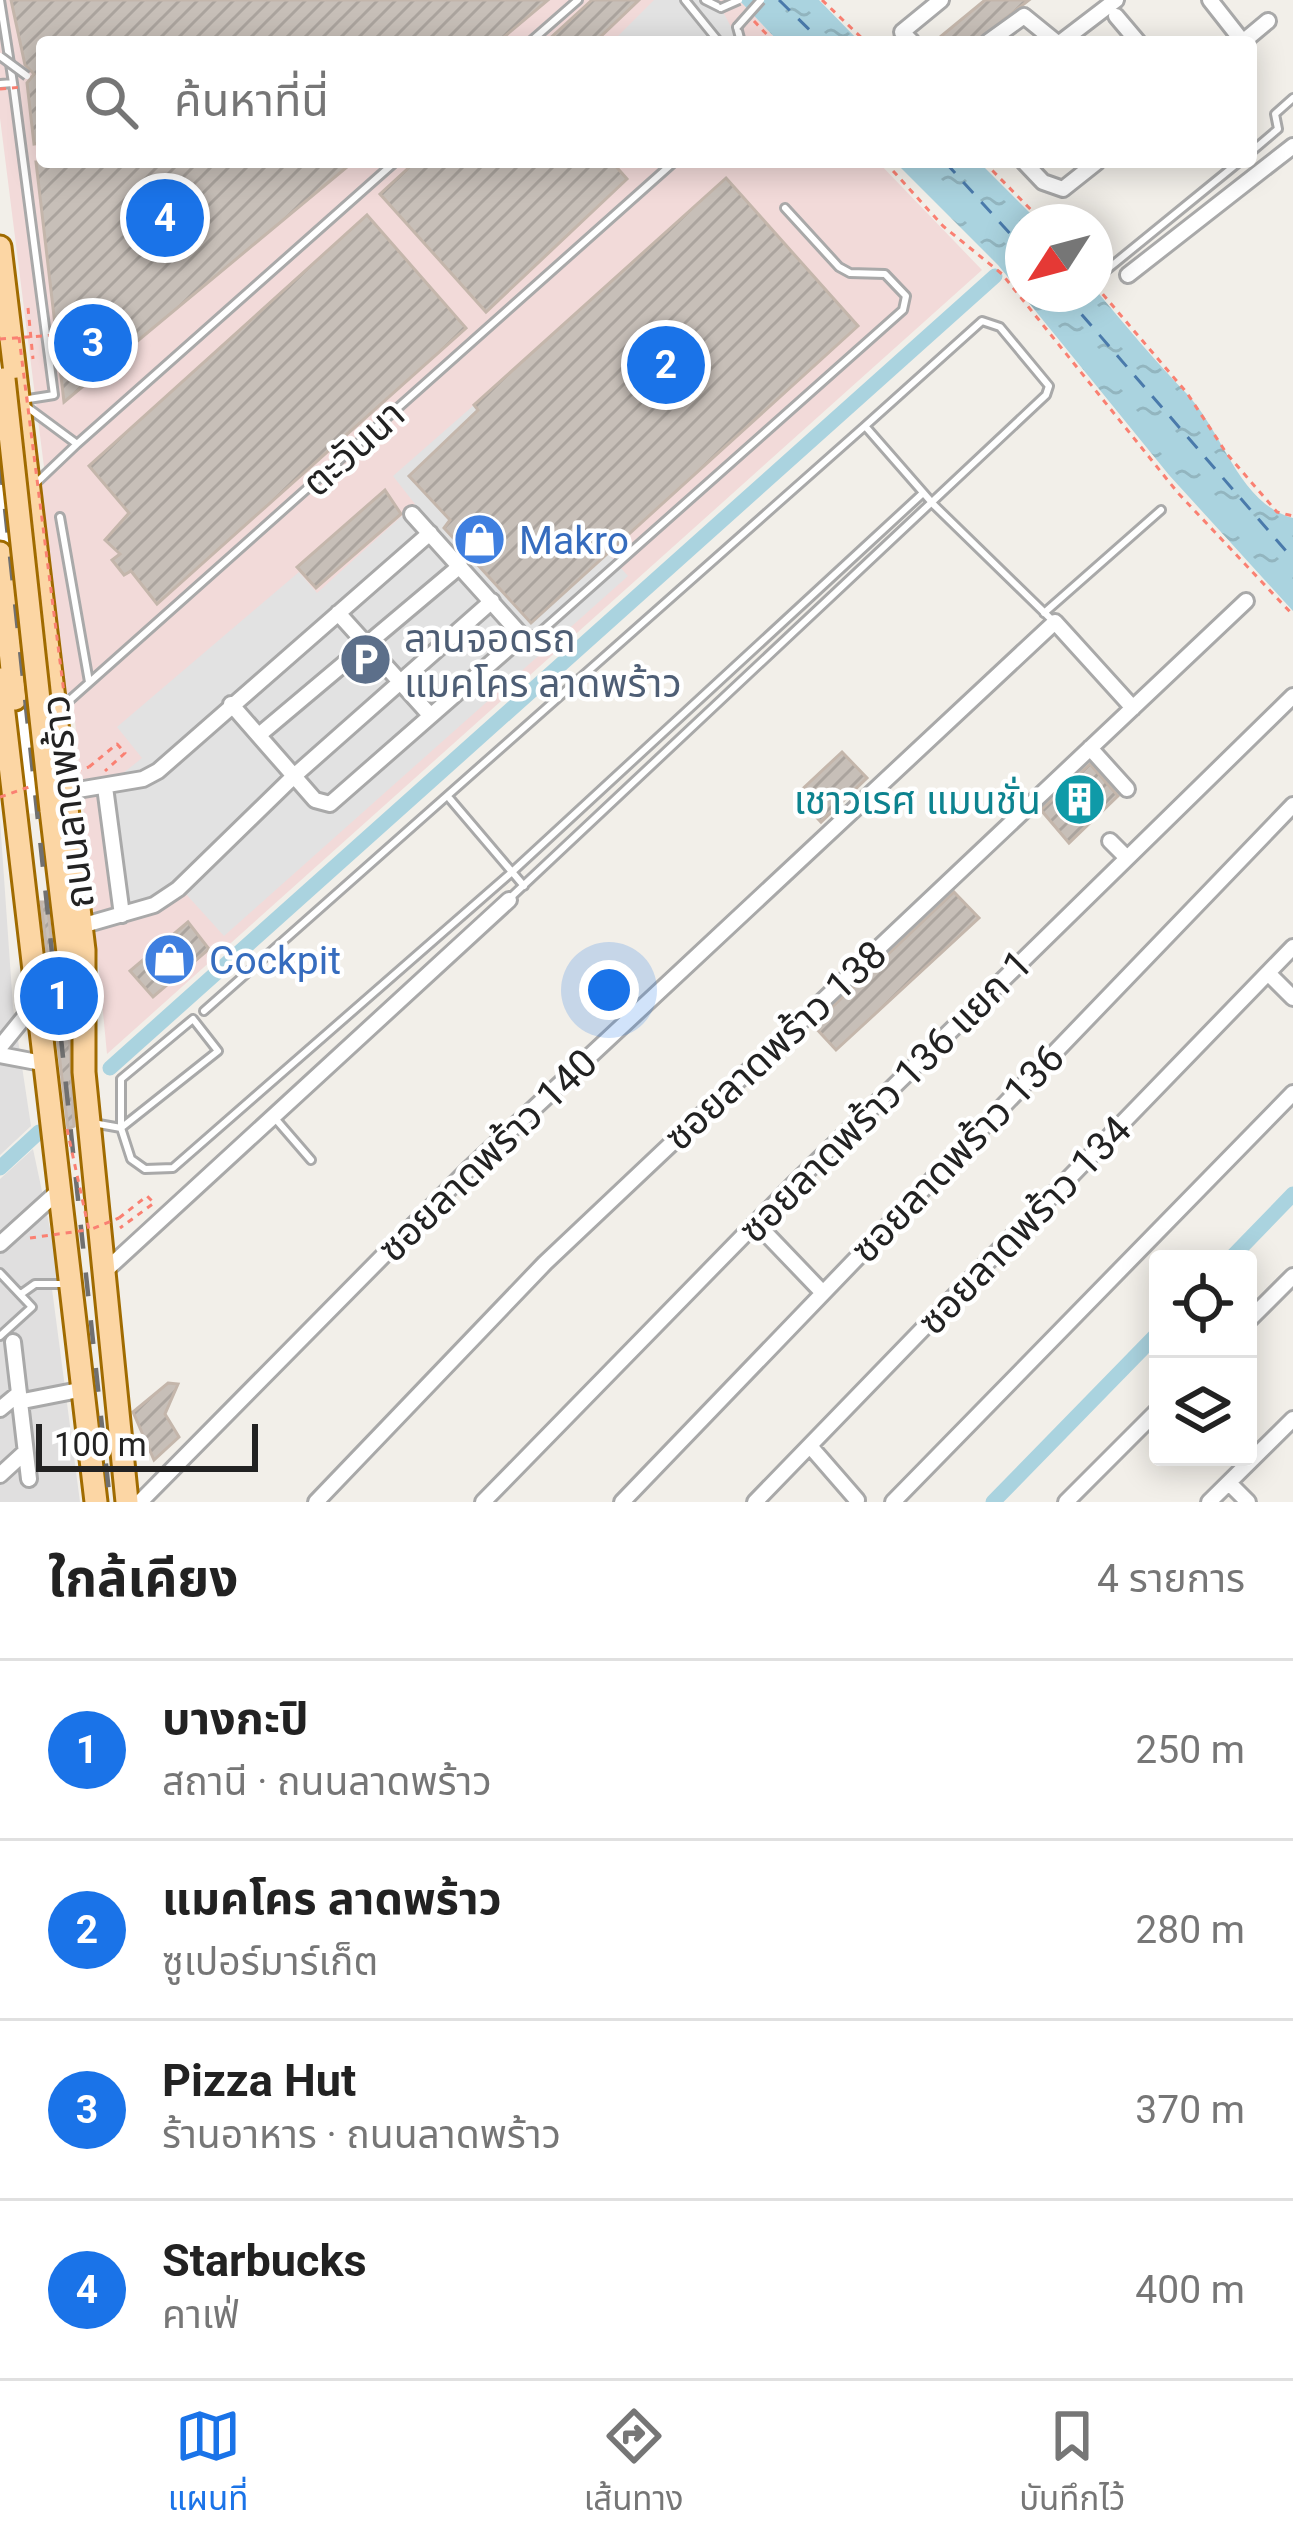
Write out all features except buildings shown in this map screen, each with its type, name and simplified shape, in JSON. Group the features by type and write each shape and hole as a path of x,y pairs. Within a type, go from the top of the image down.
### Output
{"main road":[{"name":"ถนนลาดพร้าว","path":"0,247 9,400 29,489 56,713 70,782 87,1001 78,1126 104,1271 127,1502"},
{"path":"6,341 51,810 84,1072"},
{"path":"0,553 54,1060 58,1160"},
{"name":"ถนนลาดพร้าว","path":"0,679 96,1502"}],"street":[{"path":"904,36 941,0"},
{"path":"1210,0 1240,36"},
{"path":"1068,36 1116,8 1134,36"},
{"path":"996,36 1024,16 1050,36"},
{"path":"1250,36 1268,21"},
{"path":"1128,275 1293,146"},
{"path":"1029,168 1042,182 1064,189 1090,168"},
{"path":"231,704 315,800 330,805 522,636 412,514"},
{"path":"70,782 99,784 158,771 430,533"},
{"path":"259,736 460,566"},
{"path":"82,926 154,905 178,889 294,776 491,601"},
{"name":"ซอยลาดพร้าว 138","path":"316,1502 545,1263 1246,602"},
{"path":"338,613 430,715"},
{"path":"1050,618 1133,708"},
{"name":"ซอยลาดพร้าว 140","path":"140,1502 470,1168 1050,618"},
{"name":"ซอยลาดพร้าว 136 แยก 1","path":"483,1502 756,1222 1293,696"},
{"path":"1090,748 1127,789"},
{"path":"99,784 122,915"},
{"name":"ซอยลาดพร้าว 136","path":"622,1502 1293,805"},
{"path":"1110,841 1127,858"},
{"path":"104,1271 508,900"},
{"name":"ซอยลาดพร้าว 134","path":"755,1502 1293,947"},
{"path":"1268,973 1293,998"},
{"path":"35,1004 0,1051 42,1064"},
{"path":"893,1502 1293,1093"},
{"path":"0,1244 62,1188"},
{"path":"756,1222 823,1293"},
{"path":"1257,1312 1293,1276"},
{"path":"6,1339 29,1479"},
{"path":"0,1409 17,1399 84,1389"},
{"path":"1066,1502 1149,1419"},
{"path":"1209,1502 1293,1419"},
{"path":"810,1445 856,1500"},
{"path":"0,1475 24,1453"},
{"path":"1229,1483 1248,1502"}],"lane":[{"path":"0,0 54,395 9,400"},
{"path":"537,36 578,0"},
{"path":"686,0 713,36"},
{"path":"705,0 721,8 739,0"},
{"path":"739,36 737,27 761,0"},
{"path":"0,56 27,76"},
{"path":"0,87 13,83"},
{"path":"1257,147 1278,129 1275,114 1293,98"},
{"path":"29,489 388,168"},
{"name":"ตะวันนา","path":"56,713 668,168"},
{"path":"1113,265 1232,168"},
{"path":"522,636 537,635 903,310 906,296 885,274 850,273 839,267 785,208"},
{"path":"204,1011 450,799 982,321 1000,327 1046,378 1046,395 934,506 508,900"},
{"path":"9,400 77,444"},
{"path":"865,426 934,506 1050,618 1162,510"},
{"path":"78,1126 121,1129 218,1051 194,1019 122,1079 121,1129 136,1165 154,1172 173,1168 512,872 923,493"},
{"path":"60,517 89,682"},
{"path":"450,799 524,886"},
{"path":"271,1114 311,1160"},
{"path":"0,1273 31,1309 6,1339"},
{"path":"21,1294 35,1285 72,1284"}],"path":[{"path":"822,0 860,36"},
{"path":"0,87 27,86"},
{"path":"891,168 943,226 1002,274 1178,493 1293,615"},
{"path":"991,168 1025,204"},
{"path":"1113,306 1187,392 1226,454 1277,512 1293,516"},
{"path":"28,308 33,363"},
{"path":"56,335 6,341 70,782"},
{"path":"89,767 117,744 125,753 99,784"},
{"path":"78,1126 95,1236"},
{"path":"30,1238 95,1236 154,1203 147,1196 95,1236"}],"shaded area":[{"path":"0,0 739,0 773,36 36,36 36,168 884,168 982,270 107,1054 73,700 56,713 29,489 45,475 0,118"},
{"path":"654,0 705,0 721,8 736,36 618,36"},
{"name":"ลานจอดรถ แมคโคร ลาดพร้าว","path":"474,405 628,576 224,936 176,883 124,911 107,786 142,758 117,727 299,572 317,593 415,504 393,476"},
{"path":"0,820 13,1007 31,1126 0,1155"},
{"path":"33,1149 61,1280 52,1289 80,1502 0,1502 0,1179"}],"water":[{"path":"739,0 819,0 854,36 773,36"},
{"path":"901,168 985,168 1021,204 1005,204 1005,274"},
{"path":"1113,311 1187,394 1245,483 1274,510 1293,518 1293,611 1169,475 1036,312"}],"pier":[{"path":"0,282 59,812 23,814 0,607"}],"waterway":[{"path":"110,1068 995,276"},
{"path":"0,1168 39,1132"},
{"path":"1239,1250 1293,1194"},
{"path":"993,1502 1149,1342"}],"ferry route":[{"path":"779,0 816,36"},
{"path":"950,168 1005,228"},
{"path":"1080,312 1293,559"}],"railway":[{"path":"0,461 110,1502"}],"place":[{"name":"Starbucks","path":"165,218"},
{"name":"Pizza Hut","path":"93,343"},
{"name":"แมคโคร ลาดพร้าว","path":"666,365"},
{"name":"Makro","path":"480,540"},
{"name":"ลานจอดรถ แมคโคร ลาดพร้าว","path":"365,660"},
{"name":"เชาวเรศ แมนชั่น","path":"1080,800"},
{"name":"Cockpit","path":"170,960"},
{"name":"บางกะปิ","path":"59,996"}]}
